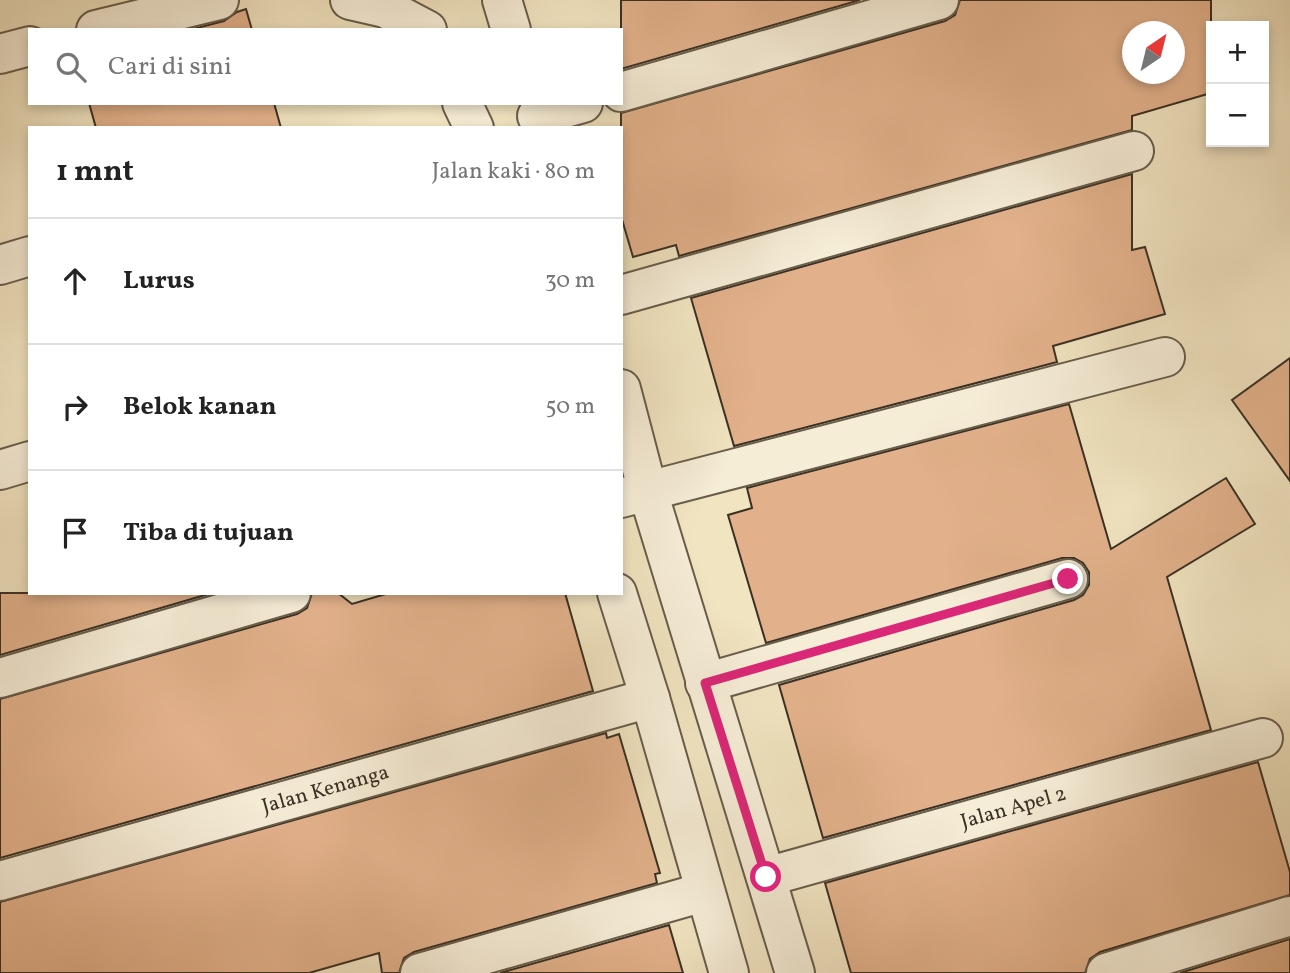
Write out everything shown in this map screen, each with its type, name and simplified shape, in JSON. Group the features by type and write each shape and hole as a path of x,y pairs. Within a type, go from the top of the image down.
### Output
{"street":[{"path":"102,28 162,6 219,0"},
{"path":"350,0 385,8 423,28"},
{"path":"502,0 510,28"},
{"path":"623,91 939,0"},
{"path":"0,54 28,47"},
{"path":"463,105 472,126"},
{"path":"537,116 576,105"},
{"path":"623,294 1134,151"},
{"path":"0,265 28,257"},
{"path":"634,495 1165,357"},
{"path":"623,405 634,495 705,683 795,973"},
{"path":"0,470 28,462"},
{"path":"705,683 1068,579"},
{"path":"0,678 284,595"},
{"path":"618,595 729,973"},
{"name":"Jalan Kenanga","path":"0,881 650,698"},
{"name":"Jalan Apel 2","path":"766,877 1263,738"},
{"path":"420,973 704,892"},
{"path":"1106,973 1290,916"}],"building":[{"path":"621,0 860,0 623,68"},
{"path":"960,0 1211,0 1211,21 1206,21 1206,94 1132,116 1132,130 679,256 676,245 633,257 623,223 621,113 945,21 955,15"},
{"path":"246,9 251,28 197,28 224,21"},
{"path":"90,105 275,105 280,126 95,126"},
{"path":"1132,174 1132,250 1145,247 1165,314 1053,346 1057,362 734,446 691,298"},
{"path":"1290,358 1290,481 1232,400"},
{"path":"1069,404 1111,549 1226,478 1255,524 1167,577 1211,730 823,838 779,685 1074,600 1083,595 1089,585 1089,572 1083,563 1074,558 1062,558 766,643 728,515 752,508 747,488"},
{"path":"0,593 205,595 0,655"},
{"path":"311,595 341,595 352,604 382,595 566,595 593,691 0,858 0,699 297,614 307,608"},
{"path":"606,733 607,738 619,734 660,873 655,874 657,883 414,952 404,958 399,973 382,973 379,953 309,973 0,973 0,902"},
{"path":"1258,762 1290,872 1290,895 1100,952 1090,959 1085,973 851,973 825,883"},
{"path":"669,925 683,973 500,973"},
{"path":"1290,939 1290,973 1180,973"}],"route":[{"path":"766,877 705,683 1068,579"}]}
